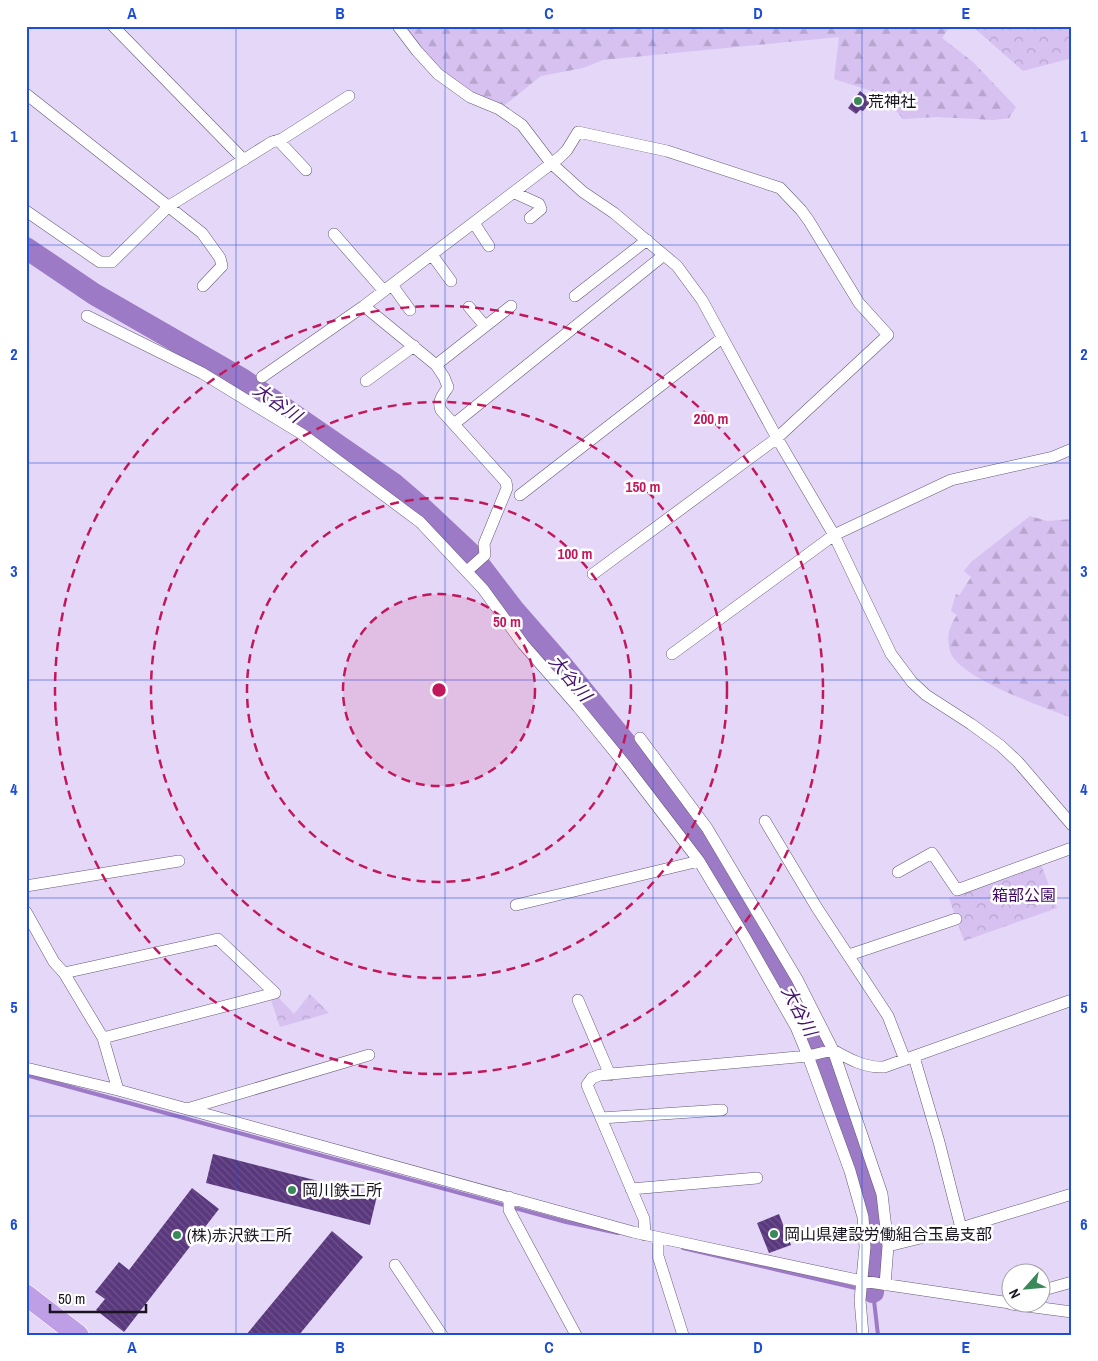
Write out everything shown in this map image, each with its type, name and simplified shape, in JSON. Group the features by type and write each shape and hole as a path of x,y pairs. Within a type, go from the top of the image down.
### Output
{"highway":[{"path":"26,1295 78,1335"}],"street":[{"path":"113,26 244,160"},
{"path":"398,26 438,74 470,97 499,109 522,125 551,163 583,192 614,213 677,266 689,281 834,535 891,654 912,682 926,695 1001,746 1031,776 1072,825"},
{"path":"26,94 202,233 222,262 222,266 203,286"},
{"path":"26,211 100,262 112,262 169,206 272,142 282,139 349,96"},
{"path":"262,377 364,306 515,193 560,157 567,150 578,132 667,151 780,188 801,210 860,304 888,335 777,438 593,574"},
{"path":"278,140 306,170"},
{"path":"515,193 539,204 541,208 530,218"},
{"path":"474,224 489,246"},
{"path":"334,234 410,310"},
{"path":"575,296 647,240"},
{"path":"432,255 451,282"},
{"path":"454,424 664,255"},
{"path":"364,306 436,365 448,387 440,398 438,405 506,482 507,488 484,544 485,555 466,571"},
{"path":"436,365 511,306"},
{"path":"469,307 485,326"},
{"path":"87,316 202,373 302,434 420,522 483,589 523,644 627,767 699,861 796,1027 850,1171 862,1217 865,1247 860,1298 863,1335"},
{"path":"520,495 722,338"},
{"path":"366,381 414,346"},
{"path":"672,654 834,535 952,480 1053,457 1072,449"},
{"path":"640,738 707,828 797,980 833,1050 882,1194 888,1246 885,1285"},
{"path":"765,821 816,908 888,1016 909,1059 939,1142 961,1228"},
{"path":"898,872 932,853 957,890 1072,848"},
{"path":"26,886 179,861"},
{"path":"516,905 699,861"},
{"path":"26,912 54,962 64,973 103,1038 118,1090"},
{"path":"849,955 956,918"},
{"path":"64,973 218,939 275,992 103,1038"},
{"path":"578,1000 610,1075"},
{"path":"645,1235 644,1219 587,1085 592,1078 600,1075 808,1056 833,1050 858,1063 873,1067 884,1067 1072,1000"},
{"path":"187,1109 369,1055"},
{"path":"26,1068 187,1109 509,1203 645,1235 658,1243 862,1282 1000,1302"},
{"path":"601,1118 722,1110"},
{"path":"631,1189 757,1178"},
{"path":"888,1246 961,1228 1072,1194"},
{"path":"509,1203 576,1335"},
{"path":"658,1243 683,1335"},
{"path":"395,1265 442,1335"},
{"path":"1050,1288 1072,1282"},
{"path":"1050,1309 1072,1312"}],"green space":[{"path":"410,26 950,26 942,38 973,62 1016,107 1009,118 994,120 936,117 903,119 887,100 878,93 834,79 839,37 603,60 583,68 541,76 501,108 450,80 405,30"},
{"path":"972,26 1072,26 1072,58 1023,71"},
{"path":"1030,516 1047,521 1072,519 1072,718 1024,700 985,681 956,661 950,651 949,632 957,615 951,611 956,594 959,596 971,577 964,571 971,562"},
{"name":"箱部公園","path":"1041,864 1057,908 964,941 949,898"},
{"path":"310,994 329,1013 280,1027 271,1000 278,997 294,1014"}],"building":[{"name":"荒神社","path":"860,91 872,101 863,111 860,110 856,114 848,108"},
{"path":"878,95 885,101 879,109 871,102"},
{"name":"岡川鉄工所","path":"213,1154 377,1196 370,1225 206,1183"},
{"name":"(株)赤沢鉄工所","path":"192,1188 219,1209 124,1332 96,1310 105,1299 95,1292 119,1262 129,1270"},
{"name":"岡山県建設労働組合玉島支部","path":"779,1214 791,1245 769,1253 757,1223"},
{"name":"(株)赤沢鉄工所","path":"332,1231 363,1257 299,1335 246,1335"}],"waterway":[{"name":"大谷川","path":"26,248 94,294 242,379 394,484 471,554 513,609 561,664 651,774 734,896 792,996 822,1054 871,1198 877,1242 873,1292"},
{"path":"26,1075 566,1222 618,1233"},
{"path":"683,1248 873,1292 878,1335"}],"place":[{"name":"荒神社","path":"858,101"},
{"name":"岡川鉄工所","path":"292,1190"},
{"name":"岡山県建設労働組合玉島支部","path":"774,1234"},
{"name":"(株)赤沢鉄工所","path":"177,1235"}]}
